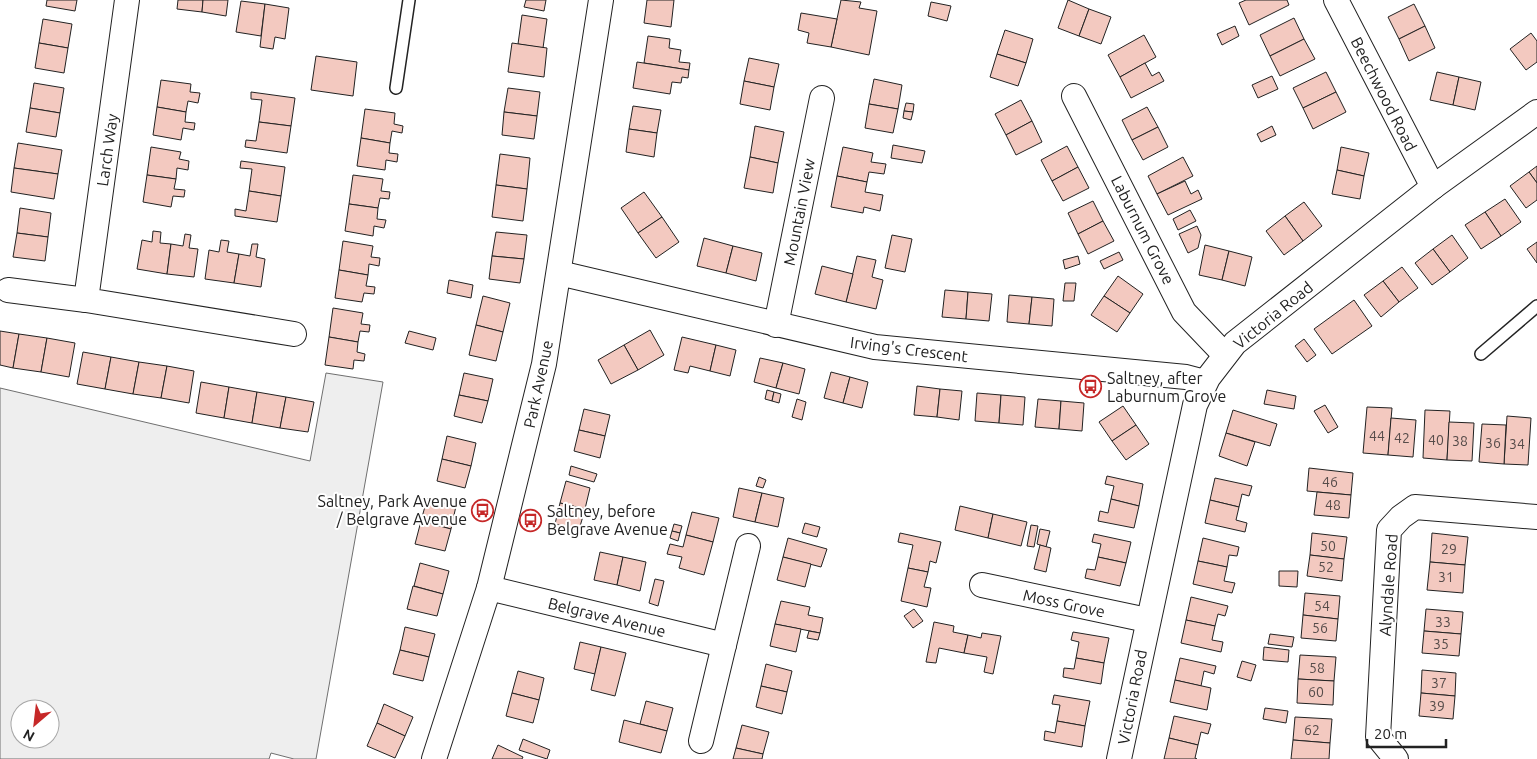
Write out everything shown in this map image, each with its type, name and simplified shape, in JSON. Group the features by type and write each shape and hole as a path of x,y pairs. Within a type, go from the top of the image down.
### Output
{"street":[{"name":"Larch Way","path":"86,300 127,0"},
{"name":"Park Avenue","path":"434,759 490,588 544,364 601,0"},
{"name":"Beechwood Road","path":"1336,0 1433,187"},
{"name":"Laburnum Grove","path":"1074,96 1184,312 1225,355"},
{"name":"Mountain View","path":"776,325 822,98"},
{"name":"Victoria Road","path":"1119,759 1147,620 1195,405 1205,382 1235,343 1433,187 1536,114"},
{"name":"Irving's Crescent","path":"559,273 874,347 1186,377 1205,382"},
{"path":"8,290 86,300 294,334"},
{"name":"Alyndale Road","path":"1396,759 1378,737 1389,530 1401,517 1415,507 1537,517"},
{"path":"701,741 748,546"},
{"name":"Moss Grove","path":"982,585 1147,620"},
{"name":"Belgrave Avenue","path":"490,588 724,645"}],"lane":[{"path":"396,88 409,0"},
{"path":"1481,354 1537,306"}],"shaded area":[{"path":"326,373 383,382 316,759 294,759 271,753 269,759 0,759 0,388 310,461"}],"building":[{"path":"47,0 77,0 75,11 46,6"},
{"path":"178,0 203,0 202,12 177,9"},
{"path":"203,0 228,0 226,16 202,12"},
{"path":"526,0 546,0 544,11 524,7"},
{"path":"647,0 674,0 671,27 644,23"},
{"path":"841,0 861,2 859,8 877,11 869,55 831,47"},
{"path":"1068,0 1089,9 1079,36 1058,28"},
{"path":"1246,0 1287,0 1289,5 1249,25 1239,3"},
{"path":"241,1 265,4 261,36 236,32"},
{"path":"931,2 951,6 947,21 928,16"},
{"path":"265,4 289,8 285,39 275,37 273,49 260,47"},
{"path":"1414,4 1425,26 1399,39 1388,17"},
{"path":"1089,9 1111,17 1101,44 1079,36"},
{"path":"801,13 837,19 831,47 807,43 809,33 798,30"},
{"path":"522,15 547,19 543,48 518,44"},
{"path":"1294,18 1304,39 1270,56 1260,35"},
{"path":"43,19 72,24 68,48 39,43"},
{"path":"1235,26 1239,36 1222,45 1217,34"},
{"path":"1425,26 1435,48 1409,61 1399,39"},
{"path":"1005,30 1033,39 1026,63 997,54"},
{"path":"1531,33 1537,41 1537,62 1526,70 1510,49"},
{"path":"1144,35 1156,57 1120,77 1108,55"},
{"path":"648,36 670,39 669,48 681,50 679,62 690,63 689,70 644,63"},
{"path":"1304,39 1315,59 1280,76 1270,56"},
{"path":"39,43 68,48 64,73 35,68"},
{"path":"512,43 547,48 544,77 508,72"},
{"path":"997,54 1026,63 1018,86 990,77"},
{"path":"316,56 357,62 353,96 311,90"},
{"path":"749,58 779,64 774,87 744,81"},
{"path":"637,62 689,70 688,78 682,77 681,83 672,82 670,94 633,88"},
{"path":"1145,63 1152,76 1159,72 1164,81 1131,98 1120,77"},
{"path":"1326,72 1336,92 1303,108 1293,88"},
{"path":"1437,72 1459,77 1453,105 1430,100"},
{"path":"1272,76 1278,89 1258,98 1252,85"},
{"path":"1459,77 1481,82 1475,110 1453,105"},
{"path":"874,79 902,85 898,109 869,104"},
{"path":"161,80 191,84 190,92 200,93 198,103 188,101 186,112 157,107"},
{"path":"744,81 774,87 770,110 740,104"},
{"path":"34,83 64,88 60,113 30,108"},
{"path":"508,88 540,92 537,116 504,112"},
{"path":"251,92 295,98 291,126 259,122 262,100 251,99"},
{"path":"1336,92 1346,112 1313,129 1303,108"},
{"path":"1021,100 1032,121 1006,135 995,114"},
{"path":"906,103 914,104 913,112 904,111"},
{"path":"869,104 898,109 893,133 865,128"},
{"path":"633,106 661,110 657,133 629,129"},
{"path":"157,107 186,112 185,122 195,123 194,130 183,128 181,140 153,135"},
{"path":"1147,107 1158,127 1132,140 1122,120"},
{"path":"30,108 60,113 56,137 26,132"},
{"path":"365,109 395,113 394,124 403,126 402,133 392,131 390,143 361,138"},
{"path":"904,111 913,112 911,120 903,118"},
{"path":"504,112 537,116 534,139 502,135"},
{"path":"1032,121 1042,142 1016,155 1006,135"},
{"path":"259,122 291,126 287,153 245,147 246,140 256,141"},
{"path":"755,126 784,132 778,163 750,157"},
{"path":"1272,126 1276,135 1261,142 1257,134"},
{"path":"1158,127 1168,147 1143,160 1132,140"},
{"path":"629,129 657,133 654,157 626,152"},
{"path":"361,138 390,143 389,153 398,154 397,162 386,160 385,170 357,166"},
{"path":"18,143 62,150 58,174 14,168"},
{"path":"893,145 925,151 922,163 891,158"},
{"path":"1067,146 1078,167 1052,181 1041,160"},
{"path":"151,147 181,152 179,159 189,161 188,170 177,168 176,179 147,175"},
{"path":"843,147 873,153 871,162 886,164 884,174 869,172 867,182 837,176"},
{"path":"1341,147 1369,153 1364,176 1337,170"},
{"path":"500,154 530,158 527,189 496,185"},
{"path":"750,157 778,163 773,193 744,188"},
{"path":"1183,157 1193,176 1157,194 1148,176"},
{"path":"241,161 285,167 281,196 249,191 252,169 240,168"},
{"path":"1537,166 1537,183 1529,172"},
{"path":"1078,167 1089,188 1063,201 1052,181"},
{"path":"14,168 58,174 54,199 11,192"},
{"path":"1337,170 1364,176 1360,199 1332,194"},
{"path":"1529,172 1537,183 1537,200 1526,208 1510,186"},
{"path":"147,175 176,179 174,189 185,190 184,197 173,196 171,207 143,202"},
{"path":"353,175 383,179 381,191 390,192 389,199 380,198 378,208 349,204"},
{"path":"837,176 867,182 865,192 883,195 880,211 864,207 863,213 831,207"},
{"path":"1185,181 1191,194 1198,190 1202,199 1168,215 1157,194"},
{"path":"496,185 527,189 523,221 492,217"},
{"path":"249,191 281,196 277,222 235,216 235,209 246,211"},
{"path":"644,192 662,217 638,233 621,208"},
{"path":"1505,199 1521,222 1501,236 1485,212"},
{"path":"1093,201 1103,221 1078,234 1068,213"},
{"path":"1304,202 1322,226 1303,241 1285,216"},
{"path":"349,204 378,208 377,219 386,220 384,228 374,226 373,236 345,231"},
{"path":"20,208 51,213 48,237 17,233"},
{"path":"1190,210 1196,221 1178,230 1173,219"},
{"path":"1485,212 1501,236 1481,249 1465,225"},
{"path":"1285,216 1303,241 1284,255 1266,231"},
{"path":"662,217 679,242 656,258 638,233"},
{"path":"1103,221 1114,241 1088,254 1078,234"},
{"path":"1197,226 1201,235 1198,248 1188,253 1179,234"},
{"path":"153,231 161,232 160,243 171,244 167,274 137,269 142,240 152,242"},
{"path":"496,232 527,235 524,259 492,256"},
{"path":"17,233 48,237 45,261 13,257"},
{"path":"185,234 191,235 189,248 198,249 194,277 167,274 171,244 183,246"},
{"path":"892,235 912,239 905,272 885,268"},
{"path":"1452,235 1468,258 1450,272 1433,249"},
{"path":"704,238 733,246 726,273 697,266"},
{"path":"221,240 229,241 227,252 239,254 234,283 205,279 209,250 219,252"},
{"path":"343,241 373,246 371,257 380,258 379,266 369,264 368,275 339,270"},
{"path":"1537,242 1537,263 1527,249"},
{"path":"252,244 258,244 256,257 265,259 261,287 234,283 239,254 250,256"},
{"path":"1205,245 1229,251 1222,280 1199,275"},
{"path":"733,246 762,253 756,281 726,273"},
{"path":"1433,249 1450,272 1432,285 1415,263"},
{"path":"1229,251 1252,257 1245,286 1222,280"},
{"path":"1119,252 1123,260 1104,269 1100,261"},
{"path":"492,256 524,259 520,283 489,279"},
{"path":"857,256 876,260 872,277 883,280 876,309 846,302"},
{"path":"1078,256 1080,264 1065,269 1063,260"},
{"path":"822,266 853,274 846,302 815,294"},
{"path":"1402,267 1418,288 1399,302 1383,281"},
{"path":"339,270 368,275 366,286 375,287 374,294 364,293 362,302 335,298"},
{"path":"1118,276 1143,294 1130,313 1104,296"},
{"path":"449,280 473,285 471,298 447,293"},
{"path":"1383,281 1399,302 1381,317 1364,295"},
{"path":"1065,283 1076,283 1074,301 1063,301"},
{"path":"945,290 968,292 966,319 942,317"},
{"path":"968,292 992,294 989,321 966,319"},
{"path":"1009,295 1032,297 1029,324 1007,322"},
{"path":"483,296 510,303 503,332 476,325"},
{"path":"1104,296 1130,313 1117,332 1091,315"},
{"path":"1032,297 1054,299 1052,326 1029,324"},
{"path":"1354,300 1372,326 1332,354 1314,329"},
{"path":"333,308 363,313 361,324 370,325 369,332 360,331 358,342 329,337"},
{"path":"476,325 503,332 496,361 469,355"},
{"path":"650,330 664,355 638,370 624,345"},
{"path":"0,331 19,334 13,368 0,365"},
{"path":"409,331 436,338 433,350 405,343"},
{"path":"19,334 47,338 41,372 13,368"},
{"path":"329,337 358,342 357,352 365,354 364,361 354,360 353,369 325,365"},
{"path":"682,337 716,345 710,371 690,366 688,373 674,370"},
{"path":"47,338 75,343 69,377 41,372"},
{"path":"1304,339 1316,355 1307,362 1295,346"},
{"path":"624,345 638,370 611,384 598,360"},
{"path":"716,345 736,350 730,376 710,371"},
{"path":"83,352 111,357 105,389 77,384"},
{"path":"111,357 139,362 133,394 105,389"},
{"path":"760,358 783,363 776,388 754,382"},
{"path":"139,362 167,366 161,398 133,394"},
{"path":"783,363 805,369 799,394 776,388"},
{"path":"167,366 194,371 189,403 161,398"},
{"path":"831,372 850,377 843,403 824,398"},
{"path":"464,373 493,379 488,401 459,395"},
{"path":"850,377 868,382 862,408 843,403"},
{"path":"201,382 229,387 224,418 196,413"},
{"path":"917,386 940,389 937,417 914,415"},
{"path":"229,387 257,392 252,423 224,418"},
{"path":"940,389 962,391 959,420 937,417"},
{"path":"767,390 774,392 772,401 765,399"},
{"path":"1267,390 1296,396 1294,409 1264,404"},
{"path":"257,392 286,397 280,428 252,423"},
{"path":"774,392 781,394 779,403 772,401"},
{"path":"977,393 1001,395 999,423 975,421"},
{"path":"459,395 488,401 482,423 454,416"},
{"path":"1001,395 1025,397 1023,425 999,423"},
{"path":"286,397 314,402 308,432 280,428"},
{"path":"797,399 806,402 802,420 792,417"},
{"path":"1038,399 1061,401 1059,429 1035,427"},
{"path":"1061,401 1084,403 1082,431 1059,429"},
{"path":"1325,405 1338,427 1328,433 1314,411"},
{"path":"1123,406 1136,425 1112,441 1099,422"},
{"path":"1367,407 1392,408 1388,455 1363,453"},
{"path":"584,409 610,415 605,436 579,430"},
{"path":"1233,410 1277,424 1270,446 1226,433"},
{"path":"1425,410 1450,411 1447,460 1423,458"},
{"path":"1507,416 1531,418 1528,465 1504,464"},
{"path":"1391,418 1416,420 1413,457 1388,455"},
{"path":"1449,422 1474,423 1472,461 1447,460"},
{"path":"1482,424 1506,425 1504,464 1479,462"},
{"path":"1136,425 1149,444 1126,460 1112,441"},
{"path":"579,430 605,436 600,458 574,451"},
{"path":"1226,433 1255,442 1247,466 1219,456"},
{"path":"447,436 476,443 471,466 442,459"},
{"path":"442,459 471,466 465,488 437,481"},
{"path":"571,466 597,474 594,482 569,475"},
{"path":"1309,468 1353,473 1351,495 1307,491"},
{"path":"1107,476 1143,484 1139,506 1111,499 1114,486 1105,484"},
{"path":"759,477 766,480 763,488 756,486"},
{"path":"1215,478 1252,486 1249,496 1242,494 1239,507 1210,500"},
{"path":"566,481 590,488 585,509 560,503"},
{"path":"739,488 762,493 755,522 733,517"},
{"path":"1317,492 1351,495 1349,518 1314,515"},
{"path":"762,493 784,498 778,527 755,522"},
{"path":"427,499 456,506 451,529 421,521"},
{"path":"1111,499 1139,506 1134,528 1098,521 1100,511 1108,513"},
{"path":"1210,500 1239,507 1236,520 1247,523 1245,532 1205,523"},
{"path":"560,503 585,509 579,530 555,524"},
{"path":"960,506 993,514 988,538 955,530"},
{"path":"692,512 719,518 713,542 686,535"},
{"path":"993,514 1027,522 1021,546 988,538"},
{"path":"421,521 451,529 445,551 415,544"},
{"path":"805,523 820,527 817,537 802,533"},
{"path":"674,524 682,526 680,533 672,531"},
{"path":"1031,525 1038,526 1034,547 1027,546"},
{"path":"1040,529 1050,531 1046,547 1037,544"},
{"path":"672,531 680,533 678,541 670,538"},
{"path":"900,533 941,542 936,563 930,561 928,572 908,568 913,545 898,542"},
{"path":"1312,533 1347,537 1344,559 1310,555"},
{"path":"1432,533 1468,537 1465,565 1430,562"},
{"path":"1094,534 1131,542 1126,563 1098,557 1101,544 1092,542"},
{"path":"686,535 713,542 704,575 679,568 682,557 667,554 670,544 683,547"},
{"path":"788,538 827,549 821,567 783,557"},
{"path":"1203,538 1239,547 1237,556 1229,555 1227,567 1198,561"},
{"path":"1040,545 1051,548 1046,572 1034,569"},
{"path":"600,552 623,557 617,585 594,580"},
{"path":"1310,555 1344,559 1342,581 1307,576"},
{"path":"623,557 646,562 640,591 617,585"},
{"path":"783,557 811,564 805,587 777,580"},
{"path":"1098,557 1126,563 1120,586 1085,578 1087,569 1095,570"},
{"path":"1198,561 1227,567 1224,581 1235,583 1232,593 1193,584"},
{"path":"1430,562 1465,565 1463,593 1427,590"},
{"path":"420,563 449,571 443,594 414,586"},
{"path":"908,568 928,572 924,587 931,588 927,607 901,601"},
{"path":"1279,571 1298,571 1297,587 1279,586"},
{"path":"655,579 664,581 658,606 649,603"},
{"path":"413,586 443,594 437,616 407,609"},
{"path":"1305,593 1340,596 1338,619 1303,615"},
{"path":"1191,597 1228,606 1225,616 1218,614 1215,626 1186,620"},
{"path":"781,601 810,607 808,615 823,618 820,633 775,624"},
{"path":"914,609 923,621 913,628 904,616"},
{"path":"1426,609 1463,612 1461,634 1424,631"},
{"path":"1303,615 1338,619 1336,641 1301,638"},
{"path":"1186,620 1215,626 1212,640 1223,642 1221,652 1181,643"},
{"path":"934,622 954,626 953,632 968,635 964,653 939,648 936,663 926,662"},
{"path":"775,624 801,629 796,652 770,646"},
{"path":"405,627 435,634 429,657 400,650"},
{"path":"809,631 820,633 818,640 807,638"},
{"path":"1424,631 1461,634 1459,656 1422,653"},
{"path":"1073,632 1109,638 1104,663 1076,658 1079,642 1071,640"},
{"path":"982,633 1001,636 993,674 984,672 987,657 964,653 968,635 981,638"},
{"path":"1270,634 1294,637 1292,647 1268,644"},
{"path":"580,642 601,647 595,674 574,669"},
{"path":"601,647 626,653 615,696 591,690"},
{"path":"1264,647 1289,650 1288,662 1263,660"},
{"path":"400,650 429,657 423,681 393,674"},
{"path":"1300,655 1336,657 1334,681 1298,679"},
{"path":"1076,658 1104,663 1101,684 1063,677 1064,668 1074,669"},
{"path":"1180,658 1216,666 1214,674 1204,671 1201,686 1175,680"},
{"path":"1242,661 1256,665 1251,681 1237,677"},
{"path":"766,664 792,671 787,692 761,686"},
{"path":"1422,670 1456,673 1455,696 1421,693"},
{"path":"518,671 544,678 539,700 512,693"},
{"path":"1298,679 1334,681 1333,705 1297,703"},
{"path":"1175,680 1211,688 1207,710 1170,702"},
{"path":"761,686 787,692 782,714 756,707"},
{"path":"512,693 539,700 533,723 506,716"},
{"path":"1421,693 1455,696 1453,719 1419,716"},
{"path":"1054,695 1090,701 1085,726 1057,721 1060,705 1052,704"},
{"path":"646,701 673,708 667,731 640,724"},
{"path":"384,704 413,717 405,736 377,723"},
{"path":"1265,708 1288,711 1286,723 1263,719"},
{"path":"1174,716 1211,724 1208,734 1201,732 1198,745 1169,738"},
{"path":"1295,717 1332,719 1330,743 1293,740"},
{"path":"624,720 667,731 661,753 619,742"},
{"path":"1057,721 1085,726 1082,747 1044,740 1045,731 1055,733"},
{"path":"377,723 405,736 395,758 367,746"},
{"path":"742,725 769,732 763,754 736,748"},
{"path":"1169,738 1198,745 1195,758 1197,759 1164,759"},
{"path":"523,739 550,750 547,759 519,750"},
{"path":"1293,740 1330,743 1329,759 1291,759"},
{"path":"498,745 523,757 522,759 492,759"},
{"path":"736,748 763,754 762,759 733,759"}],"place":[{"name":"Saltney, after Laburnum Grove","path":"1091,387"},
{"name":"Saltney, Park Avenue / Belgrave Avenue","path":"483,510"},
{"name":"Saltney, before Belgrave Avenue","path":"531,520"}]}
